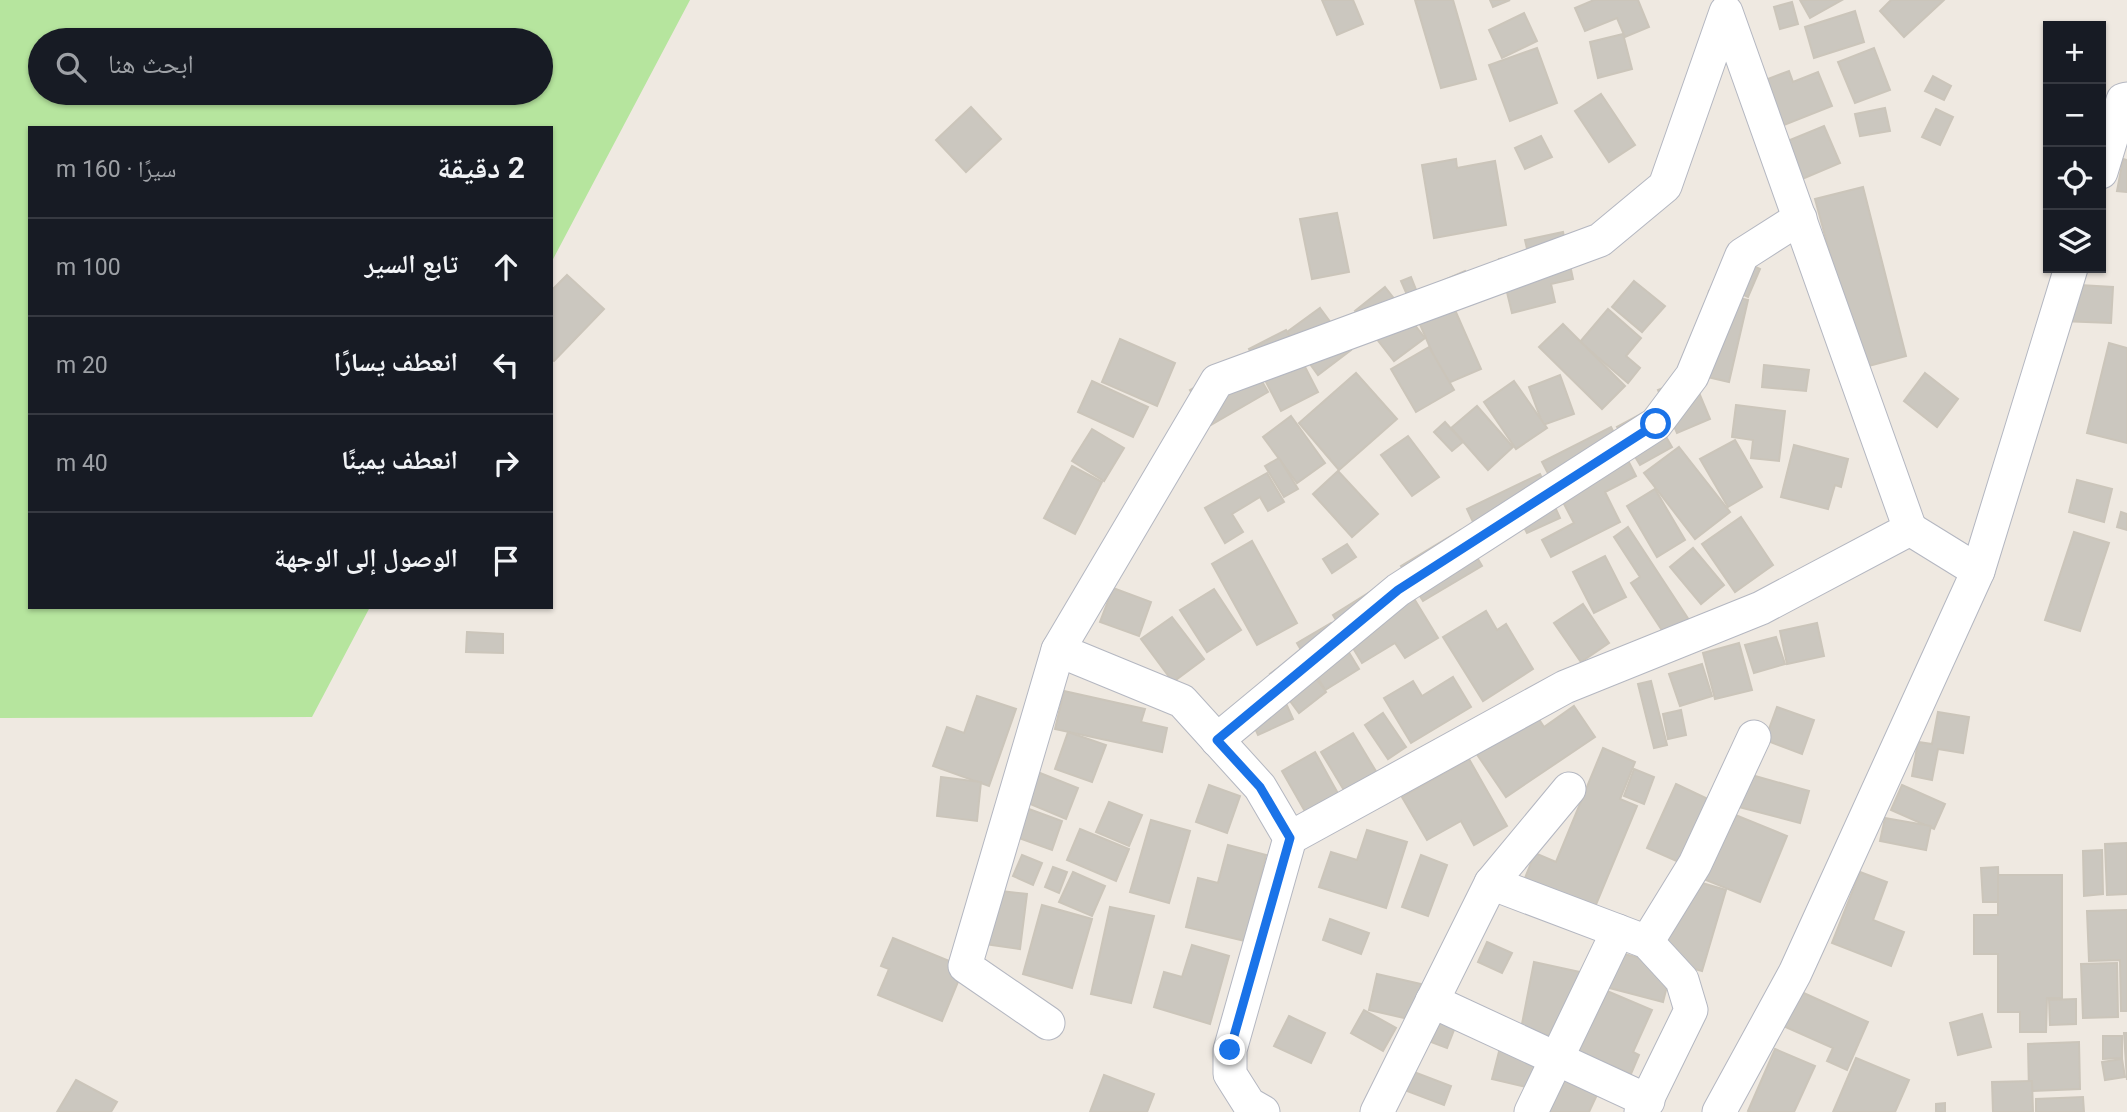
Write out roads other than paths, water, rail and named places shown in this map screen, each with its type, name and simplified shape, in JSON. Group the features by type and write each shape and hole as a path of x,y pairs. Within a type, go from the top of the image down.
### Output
{"street":[{"path":"1048,1023 965,966 1058,650 1217,381 1600,240 1665,186 1726,12 1910,529 1978,571"},
{"path":"2106,156 2123,100 2127,99"},
{"path":"1217,740 1398,590 1656,424 1692,376 1742,255 1800,218"},
{"path":"1718,1112 1795,973 1978,571 2069,273"},
{"path":"1263,1112 1249,1104 1230,1074 1230,1050 1290,838 1565,687 1761,608 1910,529"},
{"path":"1058,650 1182,701 1260,787 1290,838"},
{"path":"1531,1112 1557,1059 1633,937 1695,864 1754,737"},
{"path":"1377,1112 1491,883 1569,789"},
{"path":"1432,1001 1557,1059 1645,1106 1690,1010 1682,980 1633,937 1491,883"}]}
